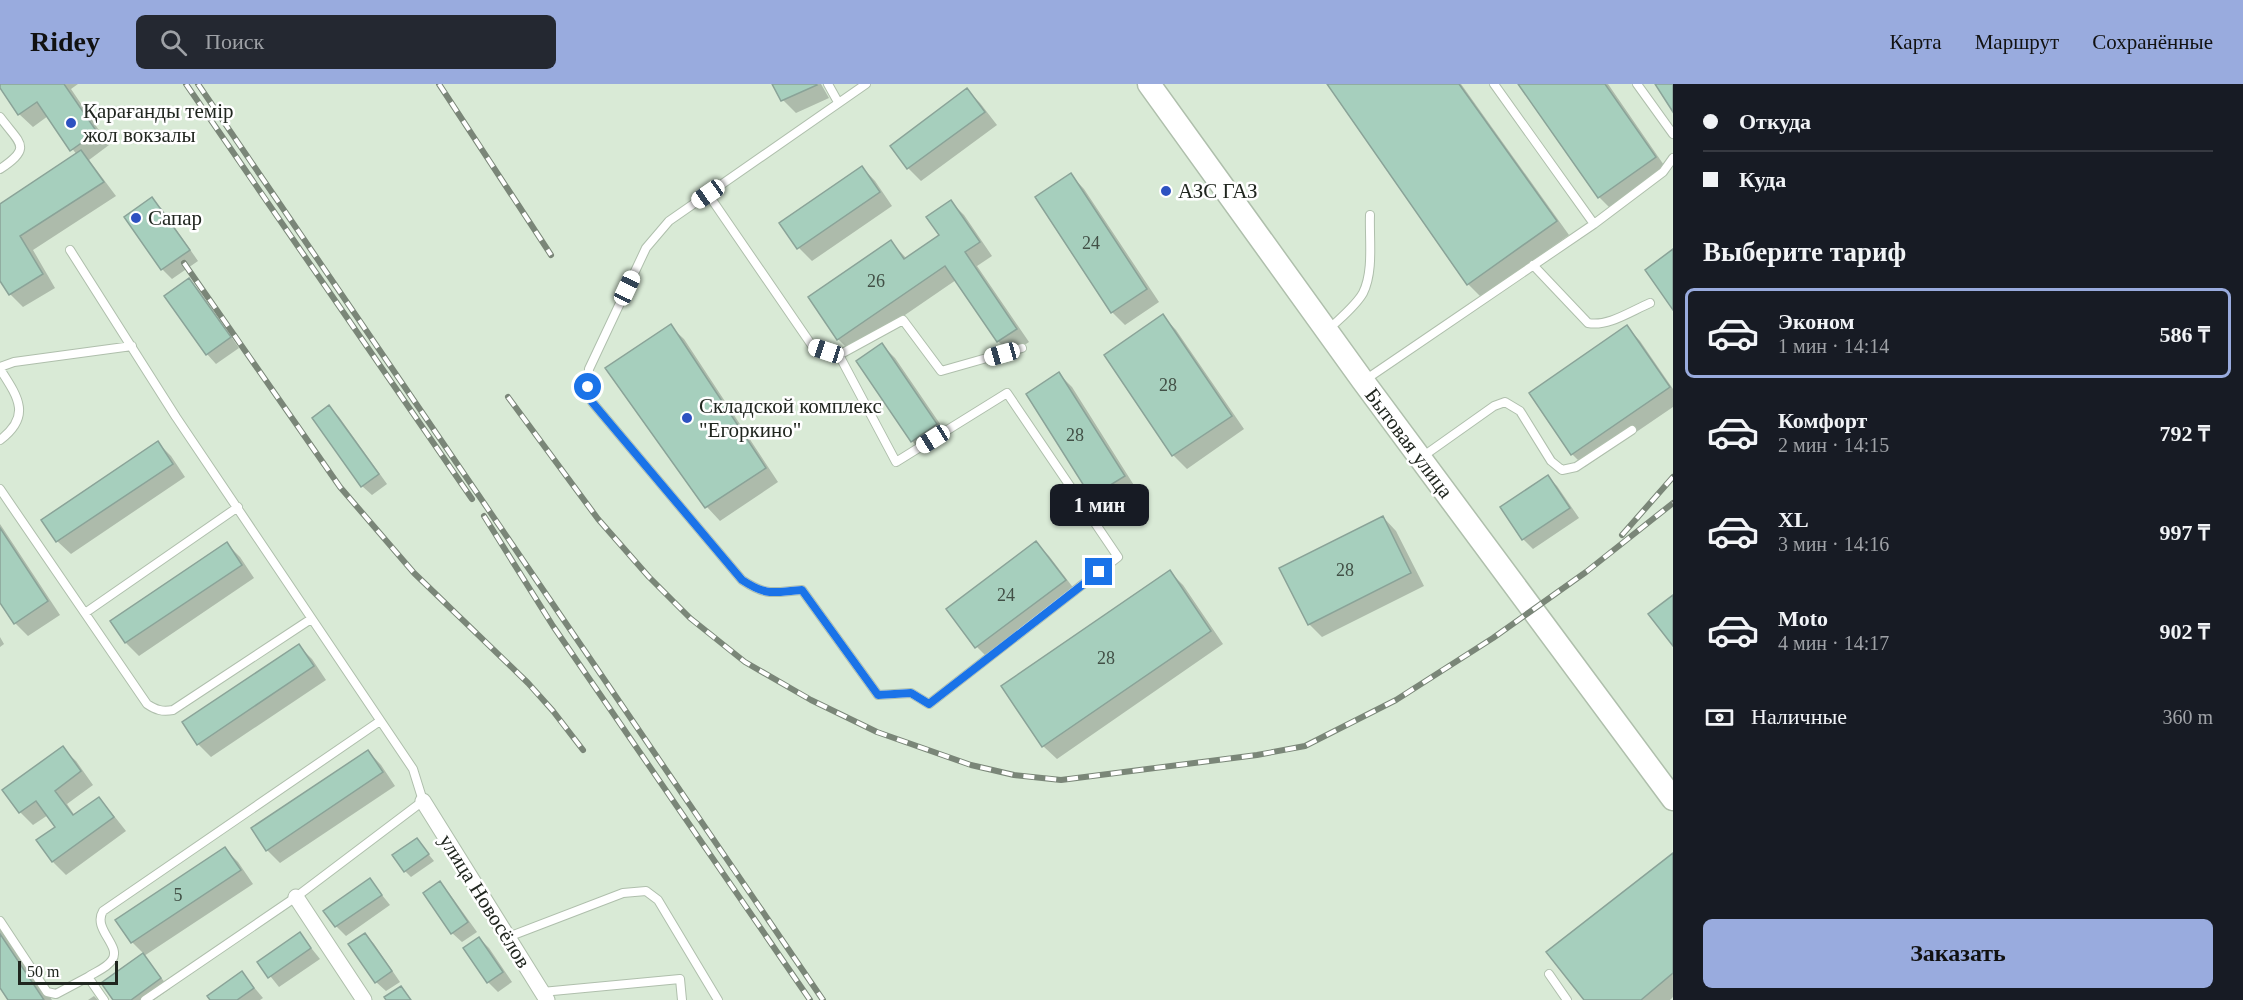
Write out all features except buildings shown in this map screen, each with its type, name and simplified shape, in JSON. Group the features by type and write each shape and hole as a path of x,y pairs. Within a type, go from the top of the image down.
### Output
{"main road":[{"name":"Бытовая улица","path":"1149,84 1363,381 1673,799"}],"street":[{"name":"улица Новосёлов","path":"423,801 545,996"},
{"path":"296,897 364,1000"}],"lane":[{"path":"828,84 838,102"},
{"path":"708,194 813,347 839,355 896,462 1007,393 1118,557 929,704 911,693 878,695 802,590 769,593 757,590 742,580 592,402 588,387 589,369 646,248 669,221 866,84"},
{"path":"1494,84 1594,224"},
{"path":"1637,84 1673,134"},
{"path":"0,117 20,144 21,152 0,170"},
{"path":"1363,381 1594,224 1663,172 1673,158"},
{"path":"1327,331 1362,294 1369,276 1370,215"},
{"path":"70,250 176,417 413,769 423,801 296,897 145,1000"},
{"path":"1533,265 1588,323 1597,325 1606,323 1650,303"},
{"path":"839,355 903,320 941,371 1022,348"},
{"path":"0,440 13,430 20,412 16,394 0,368 14,362 132,346"},
{"path":"1421,458 1494,406 1505,402 1520,411 1551,461 1562,470 1576,467 1632,430"},
{"path":"0,489 147,704 154,709 163,712 172,710 311,619"},
{"path":"85,613 238,507"},
{"path":"0,921 46,992 56,994 88,977 114,958 114,952 100,922 103,911 380,721"},
{"path":"508,937 623,893 646,891 658,900 718,1000"},
{"path":"1549,974 1567,1000"},
{"path":"88,977 104,1000"},
{"path":"545,996 680,979 682,1000"}],"railway":[{"path":"186,84 472,499"},
{"path":"198,84 823,1000"},
{"path":"439,84 551,255"},
{"path":"184,263 340,487 414,573 528,683 583,750"},
{"path":"508,397 598,519 649,577 690,618 745,662 811,700 877,732 971,765 1014,775 1061,780 1257,755 1305,746 1396,700 1493,638 1586,572 1673,503"},
{"path":"1622,535 1673,477"},
{"path":"484,516 553,626 810,1000"}],"place":[{"name":"Қарағанды темір жол вокзалы","path":"71,123"},
{"name":"АЗС ГАЗ","path":"1166,191"},
{"name":"Сапар","path":"136,218"},
{"name":"Складской комплекс \"Егоркино\"","path":"687,418"}],"route":[{"path":"588,387 592,402 742,580 757,590 769,593 802,590 878,695 911,693 929,704 1099,572"}]}
